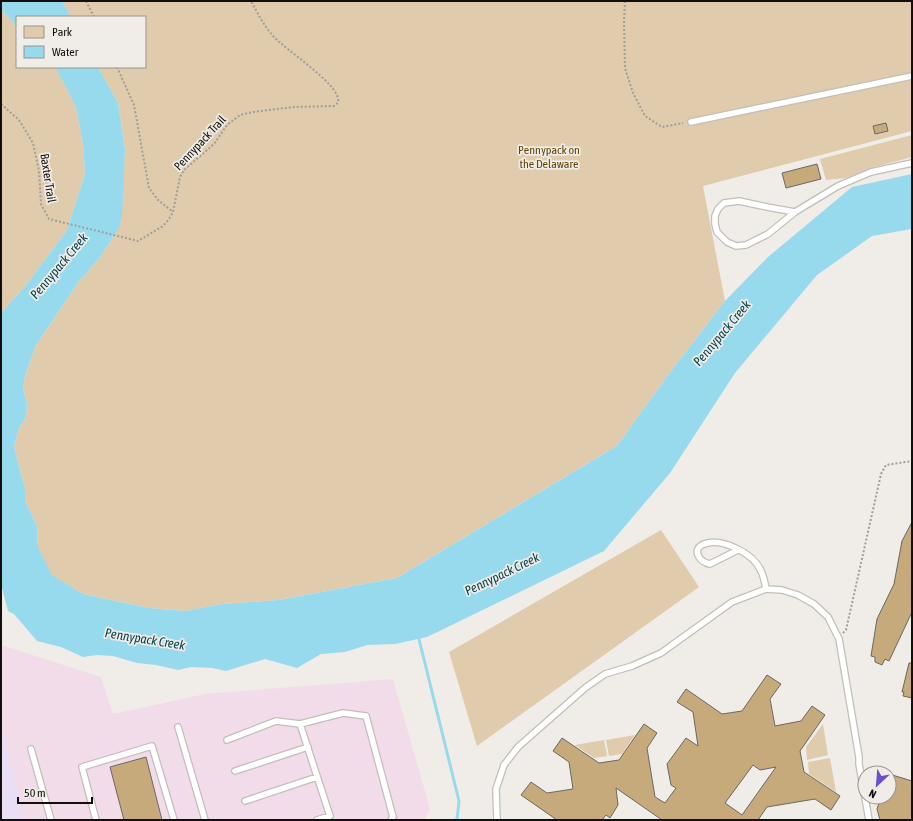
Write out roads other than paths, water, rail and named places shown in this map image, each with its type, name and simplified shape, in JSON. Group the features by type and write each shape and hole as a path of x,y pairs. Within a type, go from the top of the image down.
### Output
{"lane":[{"path":"691,122 912,76"},
{"path":"796,212 739,201 724,203 718,209 715,216 715,224 717,232 727,242 736,246 746,245 768,234 796,212 838,186 871,172 912,163"},
{"path":"738,550 710,564 702,561 698,557 697,553 697,549 706,543 719,542 727,544 738,550 755,561 761,570 766,589"},
{"path":"497,820 496,789 504,765 518,747 585,688 606,674 632,666 661,653 732,602 766,589 782,590 793,593 814,604 828,617 839,639 869,820"},
{"path":"227,740 276,721 300,724 343,713 366,716 392,817 391,820"},
{"path":"300,724 330,818 317,820"},
{"path":"178,727 205,820"},
{"path":"96,820 82,767 152,746 174,820"},
{"path":"235,771 308,748"},
{"path":"30,749 51,820"},
{"path":"246,801 317,777"}],"water":[{"path":"1,1 62,1 70,16 16,16 16,26 1,9"},
{"name":"Pennypack Creek","path":"55,68 99,68 118,103 125,149 122,216 118,230 98,260 80,280 36,345 25,376 23,388 27,403 26,417 19,428 14,447 25,489 25,501 37,526 38,547 52,575 83,594 149,608 185,611 222,604 278,600 397,578 617,446 668,375 725,301 768,257 852,187 912,174 912,229 872,236 817,275 735,373 670,473 604,551 427,637 395,644 367,645 345,652 321,654 297,668 265,659 226,671 212,668 191,667 178,670 156,665 137,663 113,656 97,655 83,657 61,647 37,641 14,614 8,611 1,584 1,313 26,285 67,230 85,174 83,144 76,107"}],"waterway":[{"path":"418,635 459,801 457,820"}],"park label":[{"name":"Pennypack on the Delaware","path":"549,157"}]}
